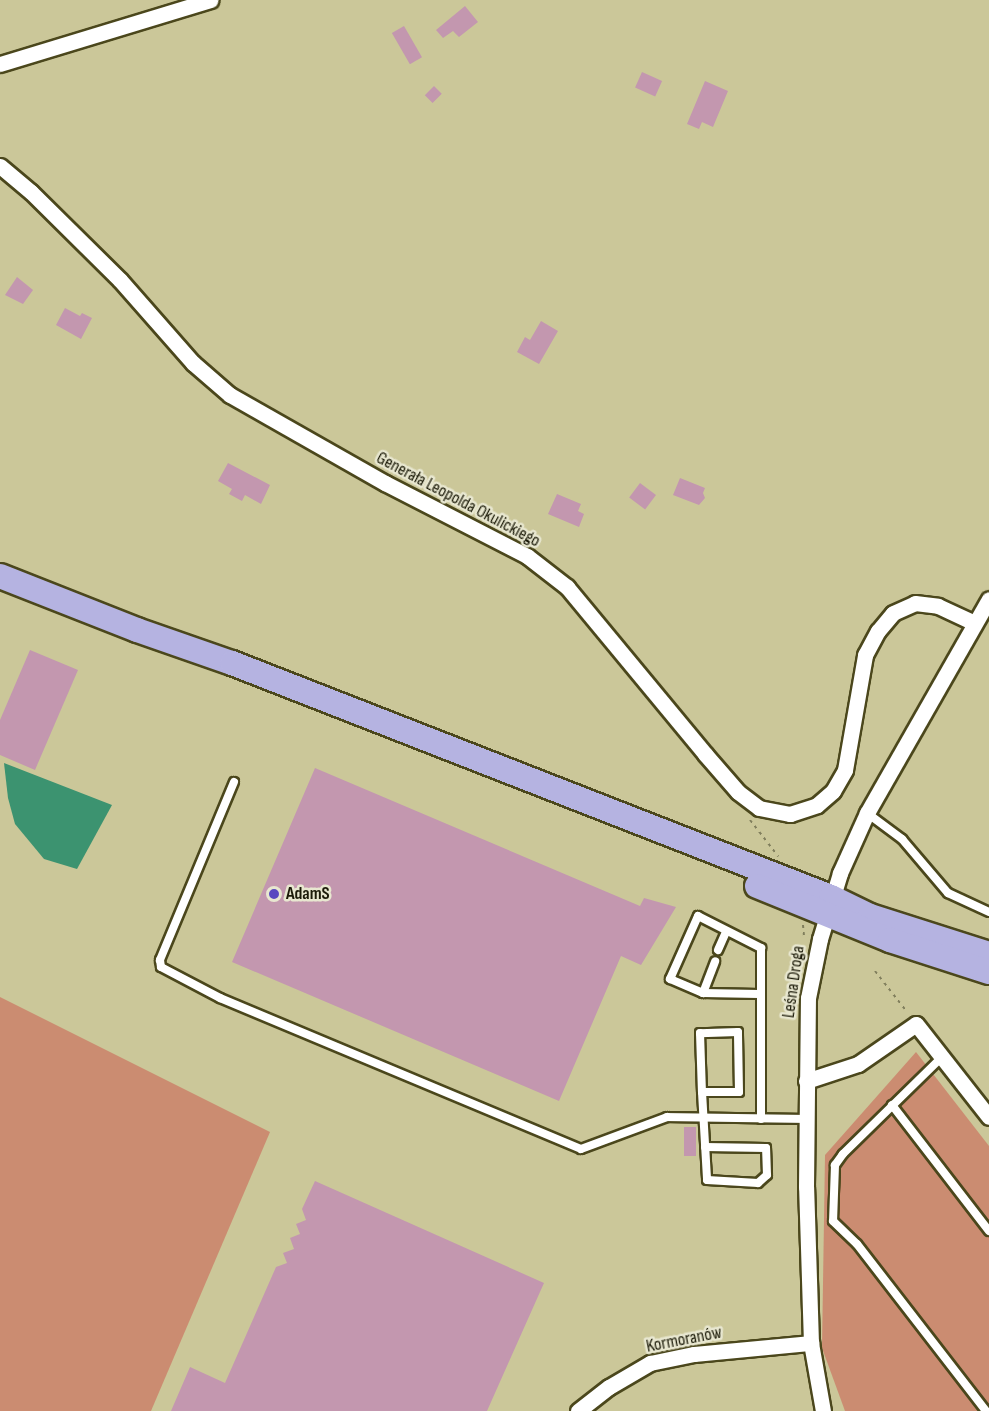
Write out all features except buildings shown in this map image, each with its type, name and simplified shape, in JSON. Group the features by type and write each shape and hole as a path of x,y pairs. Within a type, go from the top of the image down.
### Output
{"main road":[{"path":"0,576 137,630 224,678 578,815 828,906 870,916 989,954"},
{"path":"828,906 890,940 989,972"}],"street":[{"path":"0,64 211,0"},
{"name":"Generała Leopolda Okulickiego","path":"0,165 31,192 120,280 193,363 230,395 385,483 527,556 567,587 718,769 738,792 759,808 790,814 817,806 833,791 845,770 865,654 878,631 893,613 915,603 938,606 974,623"},
{"name":"Leśna Droga","path":"823,1411 811,1343 805,1119 808,998 828,906 867,813 989,600"},
{"path":"806,1081 858,1064 916,1024 989,1117"},
{"name":"Kormoranów","path":"578,1411 609,1387 650,1363 694,1354 811,1343"}],"lane":[{"path":"234,782 160,960 161,968 220,998 581,1149 667,1117 805,1119"},
{"path":"867,813 902,838 948,893 989,912"},
{"path":"759,994 703,993 670,979 698,916 761,948 759,994 761,1119"},
{"path":"718,950 726,932"},
{"path":"703,993 715,961"},
{"path":"702,1092 739,1092 738,1032 700,1033 702,1092 703,1117 707,1180 758,1183 767,1175 766,1148 705,1147"},
{"path":"942,1057 843,1154 835,1166 833,1221 857,1244 986,1411"},
{"path":"892,1106 989,1231"}],"path":[{"path":"875,971 916,1024"}],"shaded area":[{"path":"4,763 112,805 77,869 44,859 15,824 8,798"},
{"path":"0,997 270,1132 151,1411 0,1411"},
{"path":"916,1052 989,1146 989,1411 845,1411 822,1348 825,1155"}],"place":[{"name":"AdamS","path":"274,894"}]}
